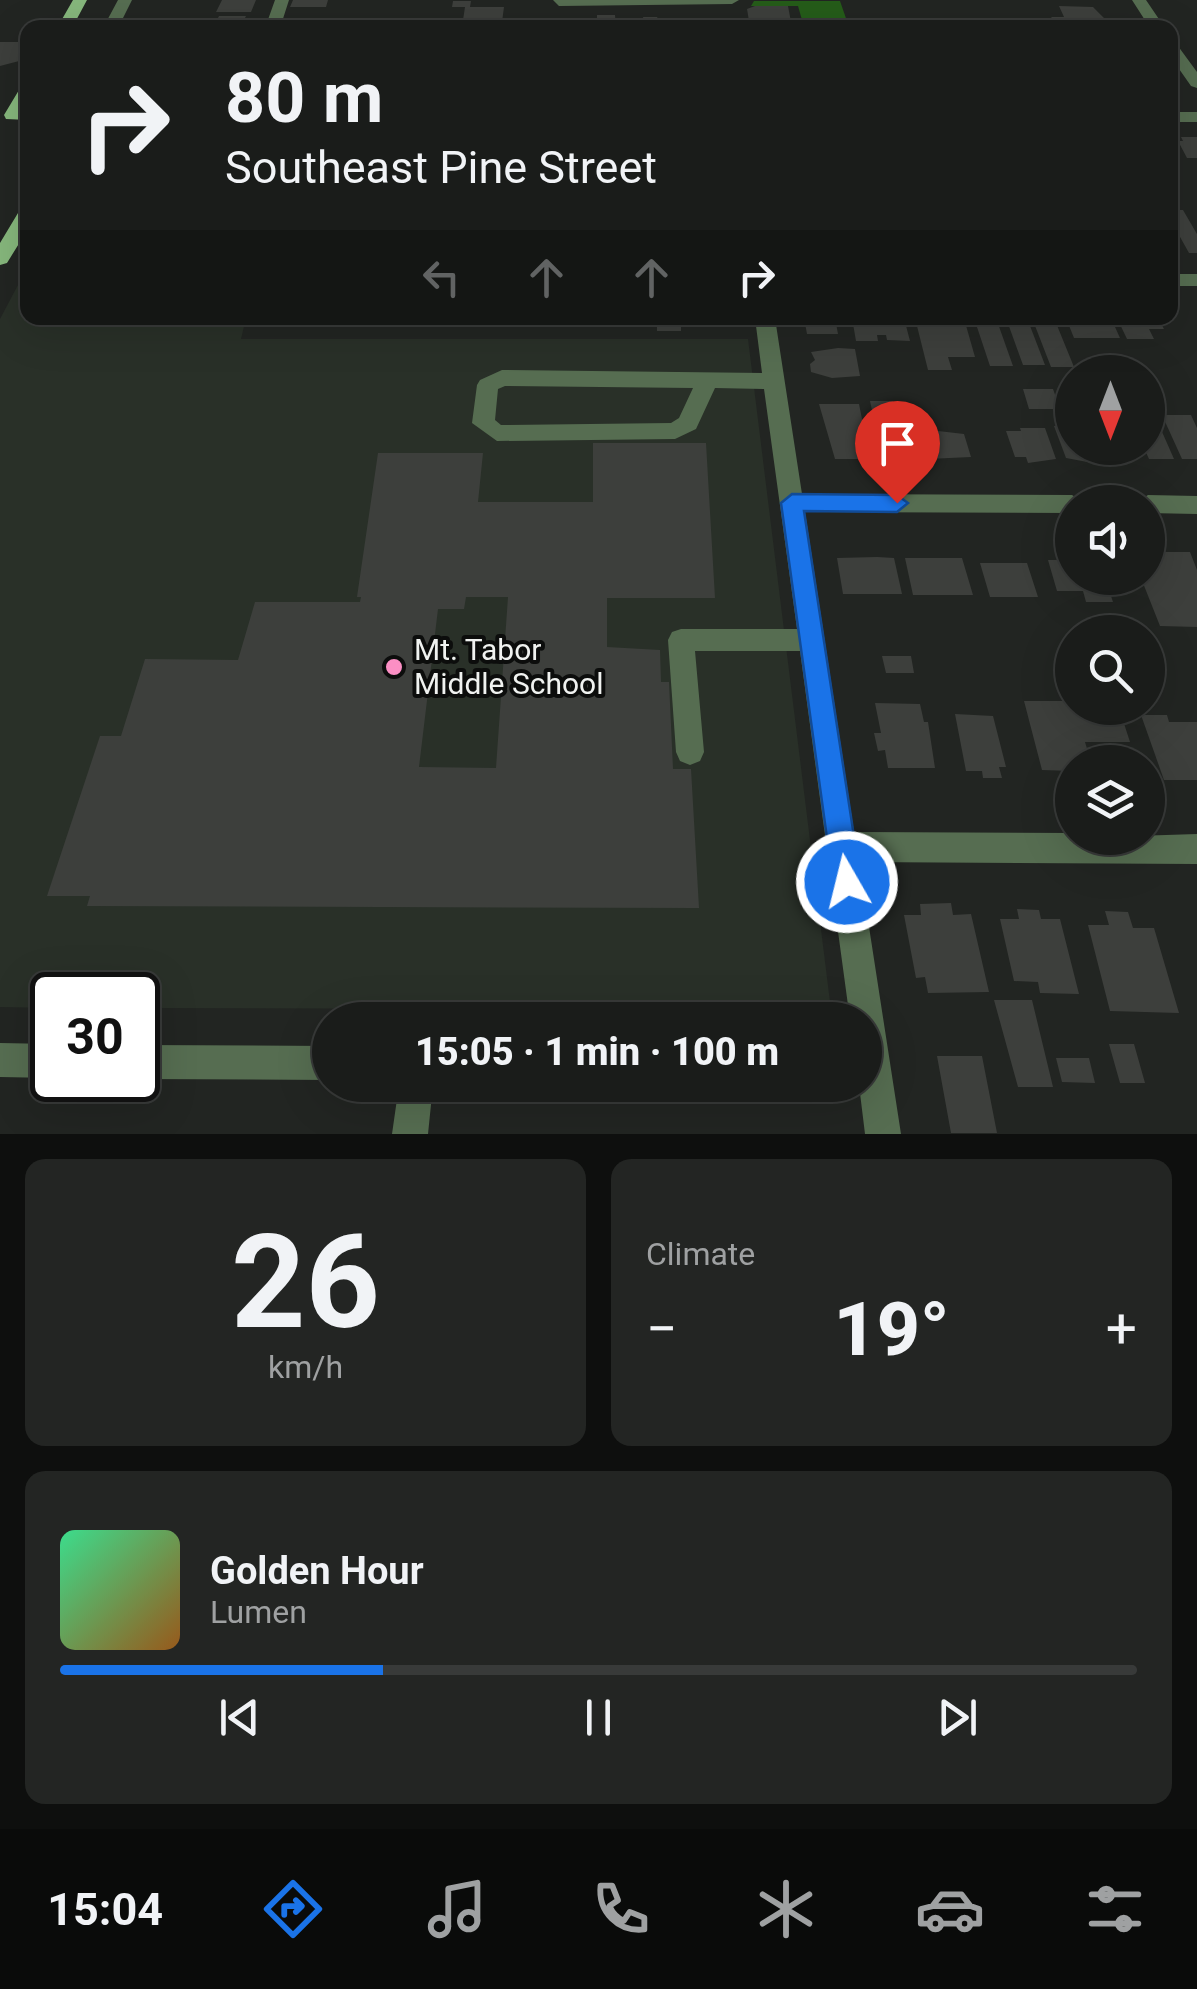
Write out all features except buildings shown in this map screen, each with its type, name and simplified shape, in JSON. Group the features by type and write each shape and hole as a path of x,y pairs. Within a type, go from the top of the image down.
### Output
{"main road":[{"path":"0,258 20,225"}],"street":[{"path":"559,6 732,0"},
{"path":"1178,56 1197,83"},
{"path":"766,325 861,1002"},
{"path":"707,381 688,423 675,431 497,432 483,423 488,384 502,378 774,381"},
{"path":"792,503 1055,504"},
{"path":"1165,504 1197,505"},
{"path":"690,752 681,640 812,640"},
{"path":"842,847 1197,849"},
{"path":"0,1060 30,1061"},
{"path":"160,1062 312,1063"},
{"path":"410,1134 414,1102"},
{"path":"877,1102 883,1134"}],"shaded area":[{"name":"Mt. Tabor Middle School","path":"20,281 20,325 244,325 241,339 748,339 830,1002 312,1002 312,1009 160,1008 160,972 30,972 30,1008 0,1007 0,319"}],"green space":[{"path":"754,1 840,1 847,20 802,20 798,6 751,6"}],"place":[{"name":"Mt. Tabor Middle School","path":"394,667"}],"route":[{"path":"847,882 792,503 897,503"}]}
